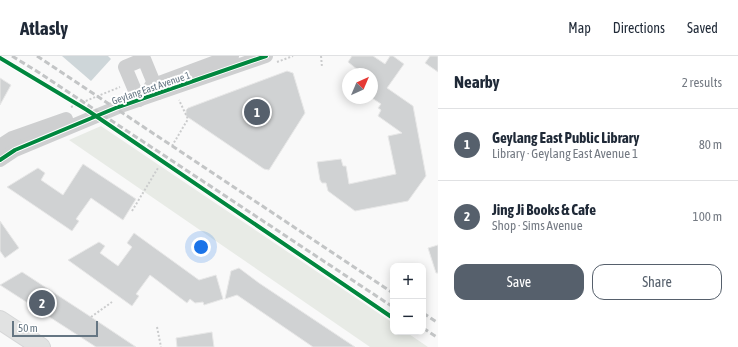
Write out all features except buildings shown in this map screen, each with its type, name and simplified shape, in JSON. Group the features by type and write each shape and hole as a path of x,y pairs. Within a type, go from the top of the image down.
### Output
{"main road":[{"path":"0,320 41,347"}],"street":[{"name":"Geylang East Avenue 1","path":"157,89 232,56"},
{"name":"Geylang East Avenue 1","path":"0,146 12,138 83,107 136,91 157,89 266,56"},
{"path":"136,91 125,67 144,60 157,89"},
{"name":"Geylang East Avenue 1","path":"0,160 16,150 136,91"}],"path":[{"path":"321,56 322,67"},
{"path":"68,108 83,107 136,91"},
{"path":"172,146 188,119 177,97"},
{"path":"72,101 83,107"},
{"path":"132,211 158,168"},
{"path":"91,317 112,302"},
{"path":"157,327 161,347"}],"shaded area":[{"path":"62,56 108,56 111,59 91,81"},
{"path":"101,126 390,321 390,335 410,335 428,347 370,347 69,140"}],"railway":[{"path":"12,56 390,305"},
{"path":"37,56 390,291"},
{"path":"426,315 438,323"},
{"path":"426,330 438,338"}],"cycle path":[{"path":"0,160 15,150 118,107 266,56"},
{"path":"0,58 87,110 390,316"}],"place":[{"name":"Geylang East Public Library","path":"257,112"},
{"name":"Jing Ji Books & Cafe","path":"42,303"}]}
